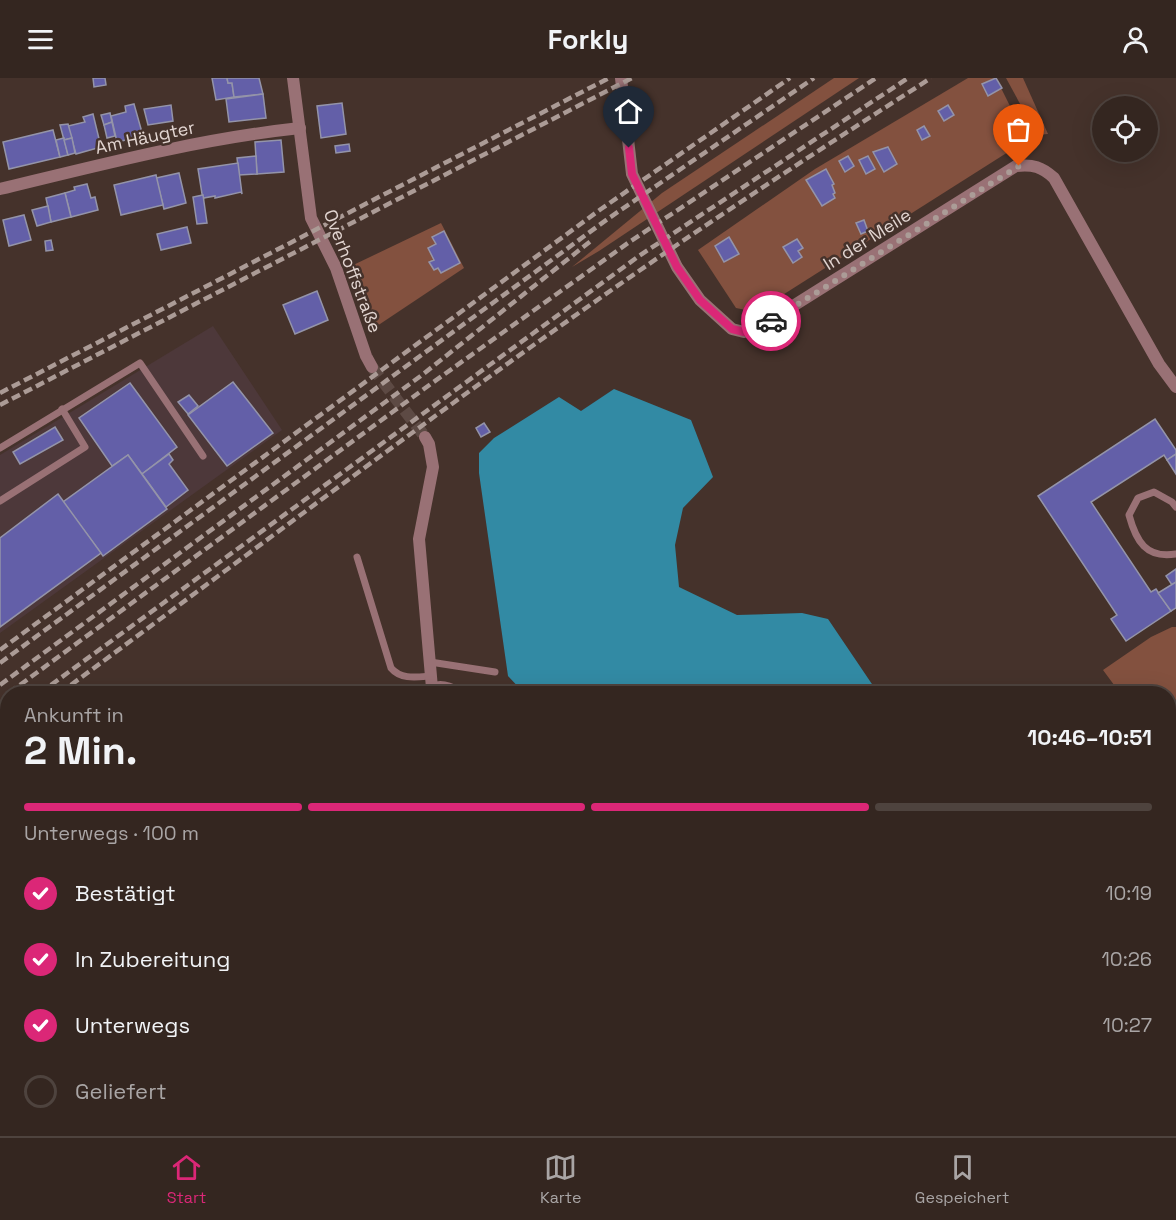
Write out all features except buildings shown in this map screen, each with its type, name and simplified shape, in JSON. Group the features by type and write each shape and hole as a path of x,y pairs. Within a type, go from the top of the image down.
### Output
{"street":[{"name":"Overhoffstraße","path":"293,78 311,218 333,260 366,356 372,367"},
{"name":"In der Meile","path":"621,78 632,174 677,267 700,300 732,329 744,332 758,328 1016,166 1029,164 1043,168 1054,178 1159,364 1176,387"},
{"name":"Am Häugter","path":"0,189 245,134 300,128"},
{"path":"424,437 429,444 433,467 419,539 430,686"}],"lane":[{"path":"0,448 140,363 203,456"},
{"path":"1,497 85,447 62,409"},
{"path":"1176,507 1172,502 1154,492 1138,498 1129,515 1134,532 1146,550 1163,556 1176,554"},
{"path":"357,557 391,668 397,674 430,686"},
{"path":"430,662 495,672"}],"shaded area":[{"path":"834,78 859,78 572,267 662,193"},
{"path":"968,78 996,78 1027,140 770,303 751,311 736,308 698,250 815,169"},
{"path":"1006,78 1023,78 1048,134 1037,135"},
{"path":"441,223 464,268 371,330 347,268"},
{"path":"213,326 282,430 0,633 0,455"},
{"path":"1176,627 1176,686 1115,686 1103,670 1151,637"}],"water":[{"path":"614,389 691,420 713,477 683,508 675,545 679,587 737,615 802,613 828,619 873,686 517,686 508,676 479,473 479,453 494,438 559,397 581,411"}],"tunnel":[{"path":"372,367 425,437"}],"railway":[{"path":"0,393 609,78"},
{"path":"0,405 632,78"},
{"path":"0,650 601,209 790,78"},
{"path":"0,663 609,218 814,78"},
{"path":"19,686 428,386 628,243 876,78"},
{"path":"50,686 639,256 908,78"},
{"path":"69,686 426,422 574,316 719,217 931,78"},
{"path":"0,685 422,375 592,240"}],"way so far":[{"path":"771,321 1019,166"}],"route":[{"path":"629,148 632,174 677,267 700,300 732,329 744,332 771,321"}]}
